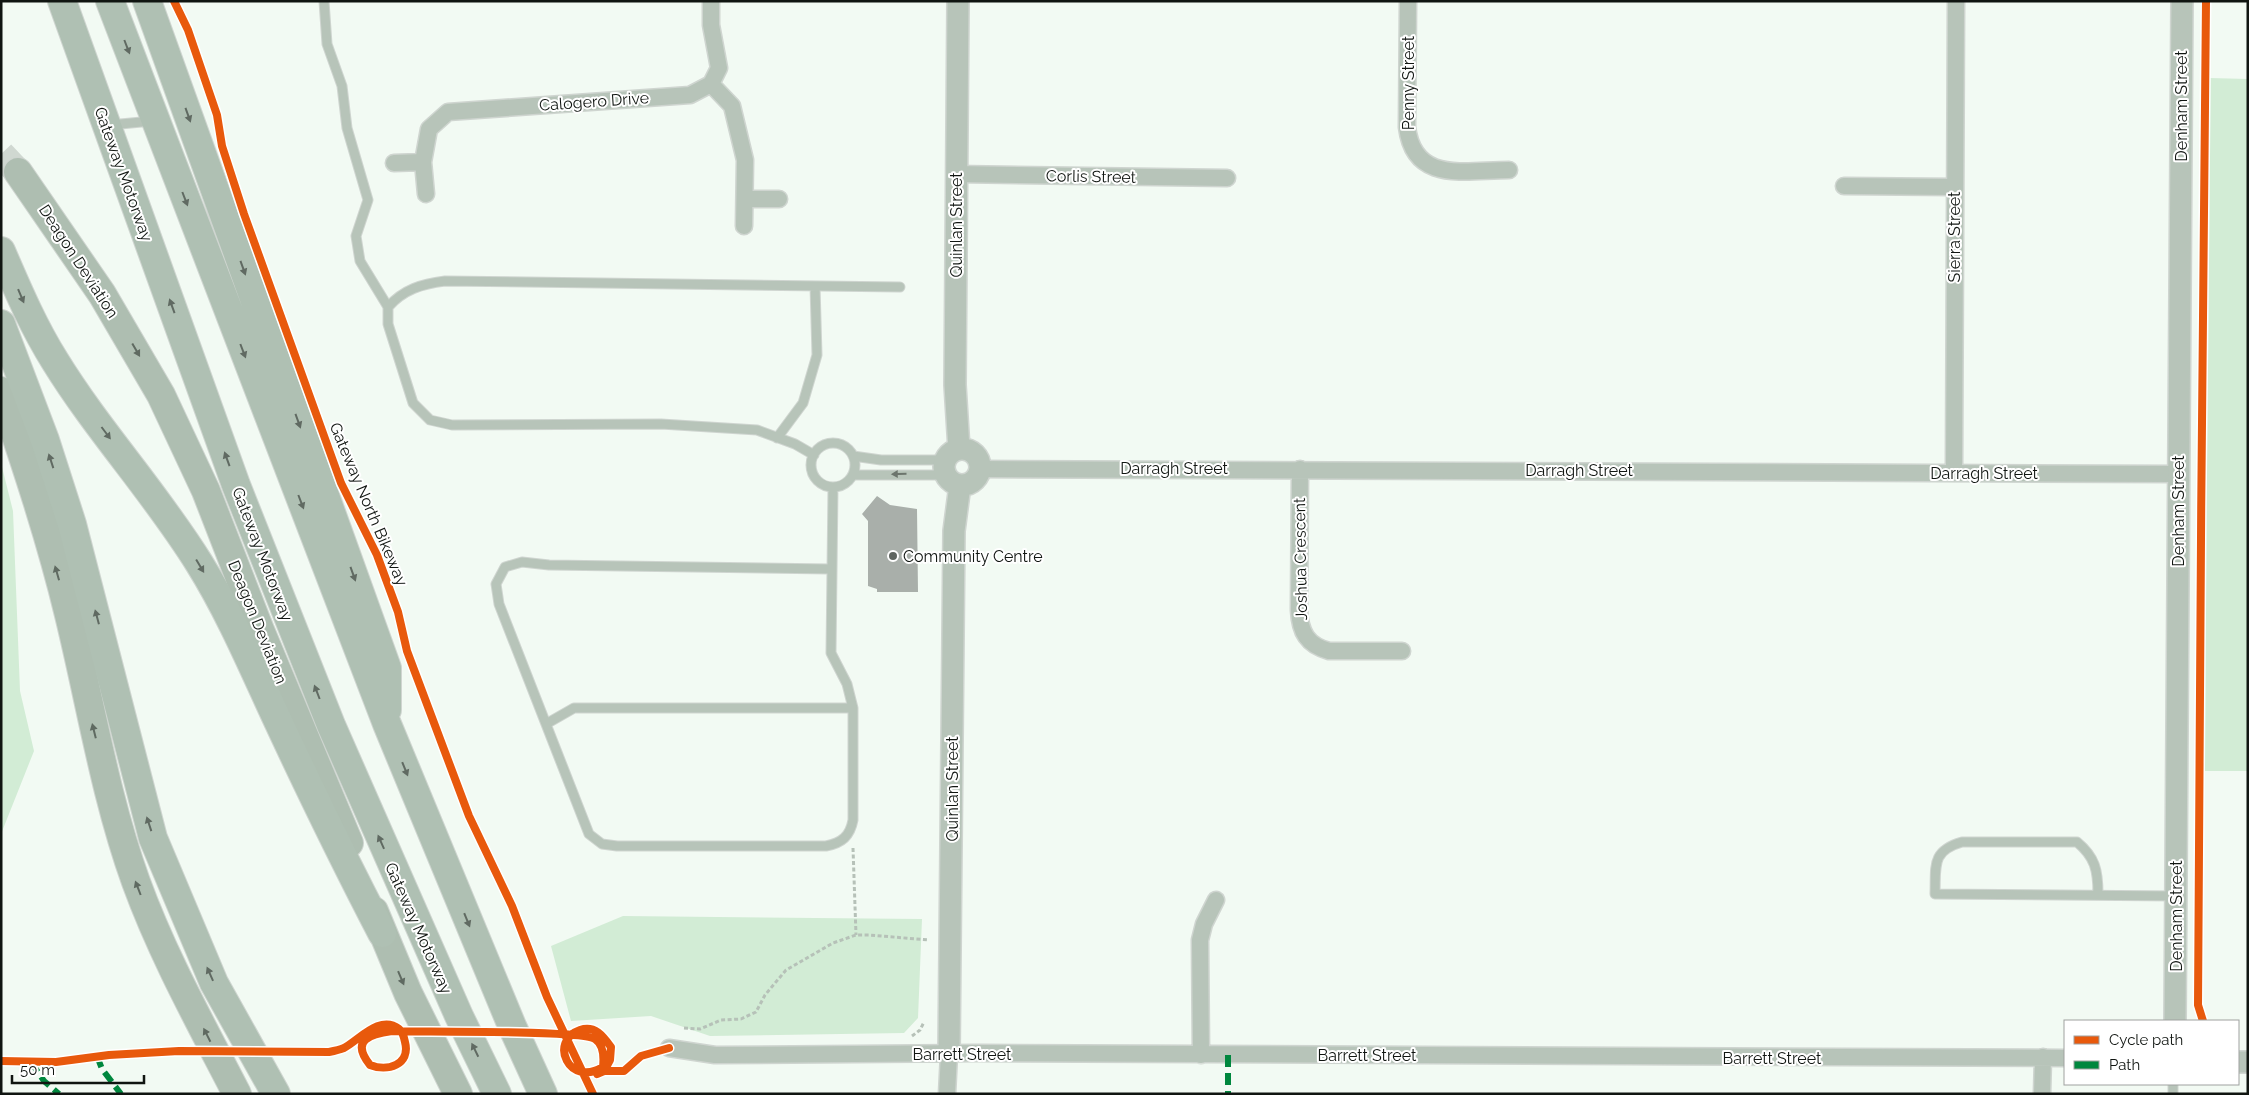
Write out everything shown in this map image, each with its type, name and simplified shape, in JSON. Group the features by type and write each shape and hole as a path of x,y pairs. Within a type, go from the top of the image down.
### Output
{"highway":[{"name":"Gateway Motorway","path":"62,1 236,485 330,725 459,1016 497,1094"},
{"path":"110,1 387,724 512,1026 543,1094"},
{"path":"147,1 387,668 387,724"},
{"name":"Deagon Deviation","path":"18,172 102,294 161,395 206,490 260,630 350,844 382,933 408,993 458,1094"},
{"path":"1,251 26,308 54,360 87,408 164,510 199,563 229,617 339,850 382,933"},
{"path":"1,324 45,440 72,524 153,838 214,983 276,1094"},
{"path":"1,391 44,524 69,615 111,798 136,882 168,963 237,1094"}],"street":[{"path":"711,1 712,25 719,68 711,84 732,106 745,160 744,226"},
{"name":"Quinlan Street","path":"947,1094 950,1054 954,540 952,467 955,385 958,1"},
{"name":"Penny Street","path":"1408,1 1407,127 1409,143 1417,157 1428,166 1443,170 1509,170"},
{"name":"Sierra Street","path":"1954,473 1956,1"},
{"name":"Denham Street","path":"2175,1020 2182,1"},
{"name":"Calogero Drive","path":"426,194 423,162 429,129 448,112 690,94 711,84"},
{"path":"394,163 423,162"},
{"name":"Corlis Street","path":"956,174 1227,178"},
{"path":"1844,186 1954,187"},
{"path":"745,199 779,199"},
{"path":"974,454 980,463 980,469 975,479 952,467 974,454"},
{"name":"Darragh Street","path":"980,469 2178,474"},
{"name":"Joshua Crescent","path":"1300,469 1299,618 1303,635 1319,648 1329,651 1402,651"},
{"path":"1201,1055 1200,940 1204,924 1216,900"},
{"name":"Barrett Street","path":"669,1048 715,1055 950,1054 2064,1058"},
{"path":"2042,1094 2043,1057"}],"lane":[{"path":"324,1 327,44 342,86 347,128 368,200 356,236 360,261 388,307 388,324 413,403 430,420 452,425 661,424 757,430 814,455"},
{"path":"107,126 155,120"},
{"path":"388,307 397,297 422,284 445,281 900,288"},
{"path":"777,438 802,403 817,355 815,286"},
{"path":"837,444 844,446 853,456 855,462 853,475 845,484 833,487 819,482 814,476 811,462 814,455 823,446 837,444"},
{"path":"853,456 952,467"},
{"path":"853,475 952,467"},
{"path":"830,569 549,565 522,562 505,567 496,584 499,604 589,834 602,844 617,846 826,846 838,844 846,837 853,820 853,708 847,684 830,653 830,569 833,487"},
{"path":"546,724 574,708 853,708"},
{"path":"2098,894 2098,874 2095,861 2088,851 2077,842 1962,842 1947,846 1939,855 1936,868 1935,894 2176,896"}],"path":[{"path":"846,837 853,846 856,935"},
{"path":"684,1028 700,1029 721,1020 741,1019 756,1012 765,995 786,970 833,943 856,935 929,940"},
{"path":"907,1039 920,1030 924,1022"}],"green space":[{"path":"2210,78 2248,79 2248,771 2202,771"},
{"path":"1,463 13,511 20,691 34,751 1,834"},
{"path":"623,916 922,919 918,1018 904,1033 710,1036 651,1016 571,1021 551,946"}],"building":[{"name":"Community Centre","path":"877,496 890,505 917,509 918,592 877,592 877,589 868,586 868,521 862,514"}],"tunnel":[{"path":"1,154 18,172"}],"marked path":[{"path":"1228,1055 1228,1094"},
{"path":"97,1056 102,1069 121,1094"},
{"path":"31,1062 44,1081 59,1094"}],"cycle path":[{"name":"Gateway North Bikeway","path":"174,1 188,30 217,115 222,146 244,214 341,483 377,555 398,612 407,651 469,816 512,906 547,997 593,1094"},
{"path":"2203,1020 2198,1005 2198,879 2206,1"},
{"path":"1,1061 56,1062 109,1055 179,1051 329,1052 344,1048 377,1026 392,1025 400,1030 401,1032 404,1036 406,1050 404,1056 396,1065 390,1067 383,1068 370,1065 364,1056 362,1044 370,1036 376,1034 392,1031 408,1031 499,1032 562,1034 584,1036 595,1039 602,1048 603,1067 591,1072 581,1072 572,1067 564,1052 565,1043 570,1036 580,1030 590,1029 598,1032 611,1047 610,1060 604,1071"},
{"path":"597,1074 604,1071 624,1071 641,1056 669,1048"}],"place":[{"name":"Community Centre","path":"893,556"}]}
